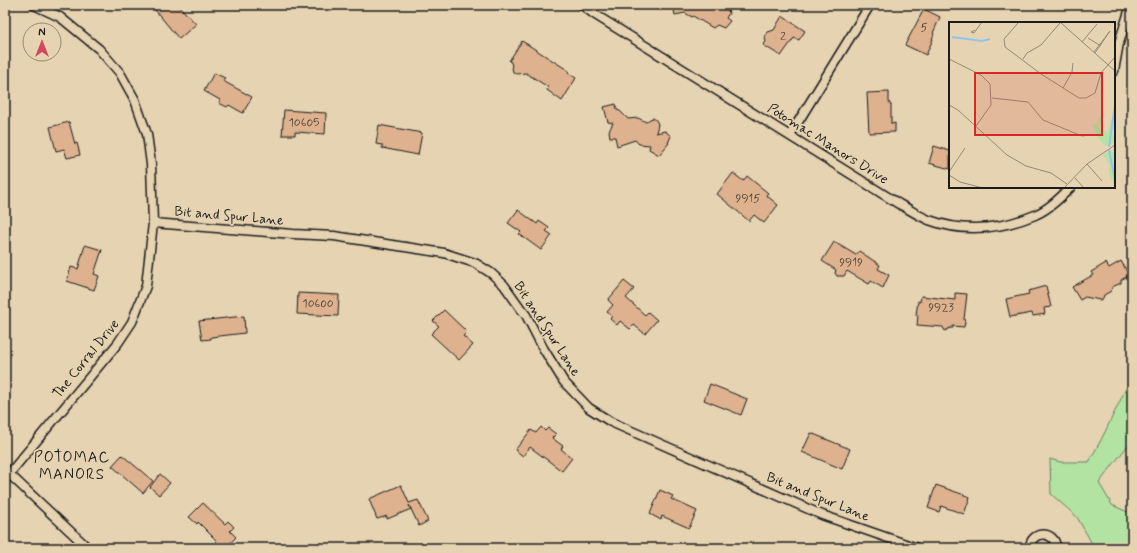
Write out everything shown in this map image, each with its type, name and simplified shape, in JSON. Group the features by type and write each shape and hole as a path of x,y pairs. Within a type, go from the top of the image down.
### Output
{"street":[{"name":"The Corral Drive","path":"7,472 118,343 132,322 146,286 153,222 152,164 147,134 135,100 120,73 99,49 60,17 34,5"},
{"name":"Potomac Manors Drive","path":"582,5 594,14 899,204 929,220 955,227 976,229 994,228 1036,215 1058,200 1070,188"},
{"path":"790,135 870,5"},
{"path":"1115,65 1119,43 1131,5"},
{"name":"Bit and Spur Lane","path":"153,222 334,236 444,253 475,263 491,273 504,285 526,315 543,348 564,382 589,408 611,422 822,515 917,548"},
{"path":"7,472 88,548"},
{"path":"1030,548 1031,541 1034,537 1041,534 1049,535 1055,541 1056,548"}],"green space":[{"path":"1132,376 1132,440 1099,483 1112,505 1132,514 1132,548 1093,548 1077,517 1051,494 1050,459 1060,462 1089,462"}],"building":[{"path":"151,5 178,5 196,24 179,39"},
{"path":"673,5 723,5 728,10 729,13 726,18 730,21 724,28 717,25 713,28 685,13 675,15"},
{"path":"924,9 940,17 926,55 905,45"},
{"path":"782,16 805,31 799,40 794,38 781,56 763,45 766,42 765,36 768,32 774,30"},
{"path":"522,41 569,71 568,73 576,78 562,101 547,90 548,87 526,73 516,74 513,72 511,62 509,61"},
{"path":"214,73 225,78 223,81 252,97 243,113 229,105 227,107 219,103 220,100 204,91"},
{"path":"889,92 891,124 895,123 895,132 869,133 867,93"},
{"path":"616,104 617,110 628,119 638,118 646,122 653,118 658,124 656,133 665,131 671,136 669,143 659,155 649,149 650,145 639,144 635,140 617,146 615,137 610,137 609,131 613,123 608,122 604,107"},
{"path":"284,110 326,113 325,134 295,132 295,135 282,135"},
{"path":"69,122 75,144 77,143 80,155 67,158 64,149 56,151 50,127"},
{"path":"379,125 422,133 418,155 382,148 382,145 376,144"},
{"path":"934,146 949,151 949,169 929,163"},
{"path":"733,173 743,181 747,176 768,193 766,195 778,205 764,223 754,215 749,221 717,194"},
{"path":"518,210 537,224 539,221 549,228 546,231 552,235 541,250 519,234 521,232 508,223"},
{"path":"834,242 856,255 859,251 880,265 878,269 889,275 883,288 871,281 869,284 847,271 844,276 837,276 835,273 836,270 822,261"},
{"path":"85,245 102,250 94,274 99,276 94,290 67,281 71,267 78,269"},
{"path":"1121,261 1129,275 1121,280 1121,283 1112,287 1111,291 1104,295 1100,300 1085,297 1080,300 1072,287 1093,275 1091,272 1106,263 1109,268"},
{"path":"624,281 634,289 626,298 645,315 648,312 657,320 645,334 634,325 630,329 620,321 617,325 610,319 612,316 607,312 613,305 608,300"},
{"path":"1046,286 1051,307 1044,308 1045,314 1033,316 1032,313 1010,317 1006,299 1029,294 1028,291"},
{"path":"298,293 339,295 338,316 297,314"},
{"path":"955,293 967,294 964,327 953,326 953,328 945,331 943,327 917,325 918,315 916,315 918,301 920,302 921,296 955,300"},
{"path":"444,310 467,332 463,336 473,345 459,360 431,334 439,326 433,321"},
{"path":"244,316 245,333 211,337 211,339 202,340 199,321"},
{"path":"710,384 747,399 741,415 704,400"},
{"path":"541,427 545,431 548,428 556,434 552,438 563,446 561,449 572,458 562,471 530,447 523,456 515,450 531,430 536,433"},
{"path":"811,433 850,449 842,469 802,452"},
{"path":"122,455 153,481 143,493 112,466"},
{"path":"160,474 170,483 159,495 150,487"},
{"path":"401,485 409,503 418,500 428,521 419,526 411,509 387,519 387,516 377,519 369,499"},
{"path":"936,485 970,497 964,514 941,506 939,512 928,508"},
{"path":"660,490 673,496 671,499 697,511 689,528 662,516 661,520 650,514"},
{"path":"203,503 225,524 228,521 234,527 230,531 236,537 226,548 220,548 215,543 217,541 198,522 197,524 189,517"}],"district":[{"name":"POTOMAC MANORS","path":"72,466"}]}
